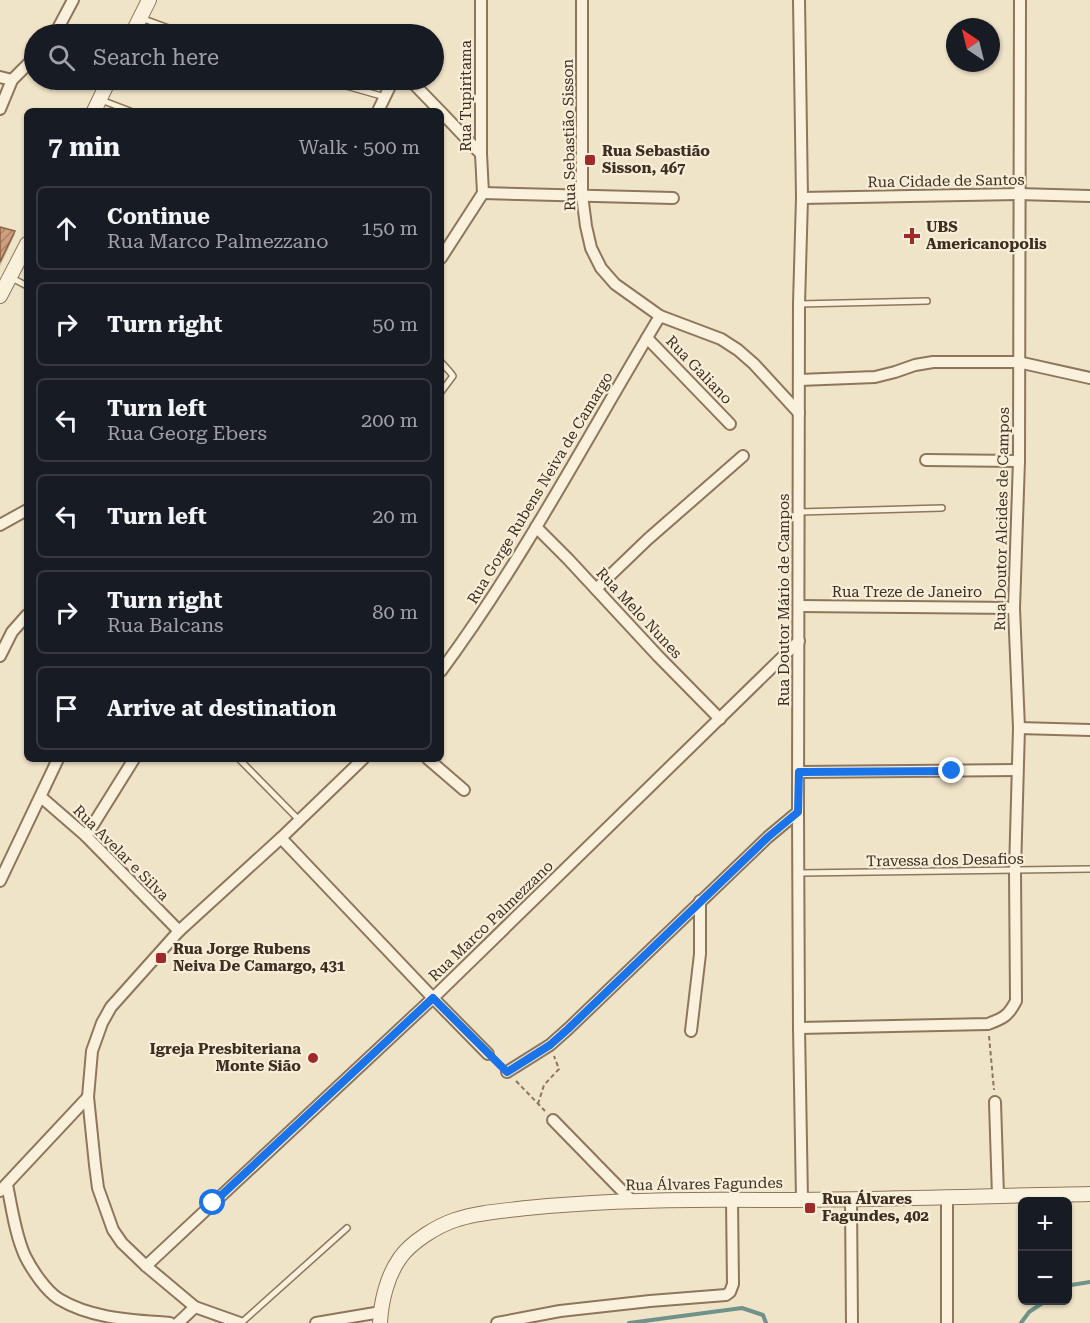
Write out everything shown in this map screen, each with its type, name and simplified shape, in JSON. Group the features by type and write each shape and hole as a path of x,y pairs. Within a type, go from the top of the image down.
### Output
{"street":[{"path":"60,24 73,0"},
{"path":"137,24 149,0"},
{"name":"Rua Tupiritama","path":"481,0 483,193"},
{"name":"Rua Sebastião Sisson","path":"582,0 582,195 591,248 600,268 615,284 660,316 721,339 738,350 799,413"},
{"name":"Rua Doutor Mário de Campos","path":"799,0 802,198 799,304 798,812 802,1200"},
{"name":"Rua Doutor Alcides de Campos","path":"988,1024 1002,1019 1010,1012 1016,1001 1015,871 1019,728 1014,608 1019,461 1020,0"},
{"path":"0,109 12,80 24,68"},
{"path":"0,76 12,80"},
{"path":"97,105 104,90"},
{"path":"380,108 388,90"},
{"path":"420,90 438,108"},
{"path":"444,114 481,154"},
{"path":"444,249 483,193 673,198"},
{"name":"Rua Cidade de Santos","path":"802,198 1018,194 1090,196"},
{"path":"0,296 24,250"},
{"name":"Rua Gorge Rubens Neiva de Camargo","path":"444,667 495,594 660,316"},
{"name":"Rua Galiano","path":"647,338 730,423"},
{"path":"799,380 875,377 933,362 1018,362 1090,378"},
{"path":"596,588 743,456"},
{"path":"926,460 1019,461"},
{"path":"0,525 24,512"},
{"name":"Rua Melo Nunes","path":"536,527 720,719"},
{"name":"Rua Treze de Janeiro","path":"799,606 1014,608"},
{"path":"0,656 12,632 24,618"},
{"name":"Rua Marco Palmezzano","path":"146,1266 433,998 799,641"},
{"path":"1019,728 1090,730"},
{"path":"0,881 57,762"},
{"path":"86,836 132,762"},
{"path":"240,1323 195,1307 122,1244 113,1230 96,1176 88,1097 92,1051 102,1023 120,996 178,931 281,838 360,762"},
{"path":"431,762 464,790"},
{"path":"799,772 1017,770"},
{"name":"Rua Avelar e Silva","path":"41,797 86,836 178,931"},
{"path":"507,1072 550,1045 568,1029 700,901 798,812"},
{"path":"281,838 488,1054"},
{"path":"691,1031 700,954 700,901"},
{"path":"799,1028 988,1024"},
{"path":"88,1097 4,1188 24,1255 37,1277 57,1298 90,1312 124,1319 170,1323"},
{"path":"995,1102 998,1196"},
{"path":"553,1120 632,1201"},
{"name":"Rua Álvares Fagundes","path":"1056,1197 1090,1194"},
{"path":"947,1197 947,1323"},
{"name":"Rua Álvares Fagundes","path":"380,1317 387,1289 400,1258 413,1245 433,1231 454,1220 479,1214 553,1205 632,1201 1022,1197"},
{"path":"497,1323 560,1311 730,1292 733,1284 732,1200"},
{"path":"851,1200 852,1323"},
{"path":"178,1323 195,1307"},
{"path":"316,1323 380,1317"}],"lane":[{"path":"140,17 158,24"},
{"path":"360,90 385,97"},
{"path":"97,105 114,108"},
{"path":"10,277 24,284"},
{"path":"799,304 927,301"},
{"path":"444,365 453,376 444,388"},
{"path":"799,512 942,508"},
{"path":"242,762 299,820"},
{"name":"Travessa dos Desafios","path":"799,873 1090,869"},
{"path":"240,1323 347,1228"}],"path":[{"path":"988,1024 995,1102"},
{"path":"538,1104 544,1085 559,1069 550,1045"},
{"path":"507,1072 553,1120"}],"building":[{"path":"0,227 15,231 0,262"}],"waterway":[{"path":"1072,1285 1090,1282"},
{"path":"1021,1323 1029,1312 1040,1305"},
{"path":"629,1323 742,1308 763,1315 766,1323"}],"place":[{"name":"Rua Sebastião Sisson, 467","path":"590,160"},
{"name":"UBS Americanopolis","path":"912,236"},
{"name":"Rua Jorge Rubens Neiva De Camargo, 431","path":"161,958"},
{"name":"Igreja Presbiteriana Monte Sião","path":"313,1058"},
{"name":"Rua Álvares Fagundes, 402","path":"810,1208"}],"route":[{"path":"213,1203 433,998 507,1072 550,1045 768,837 798,812 799,772 952,771"}]}
